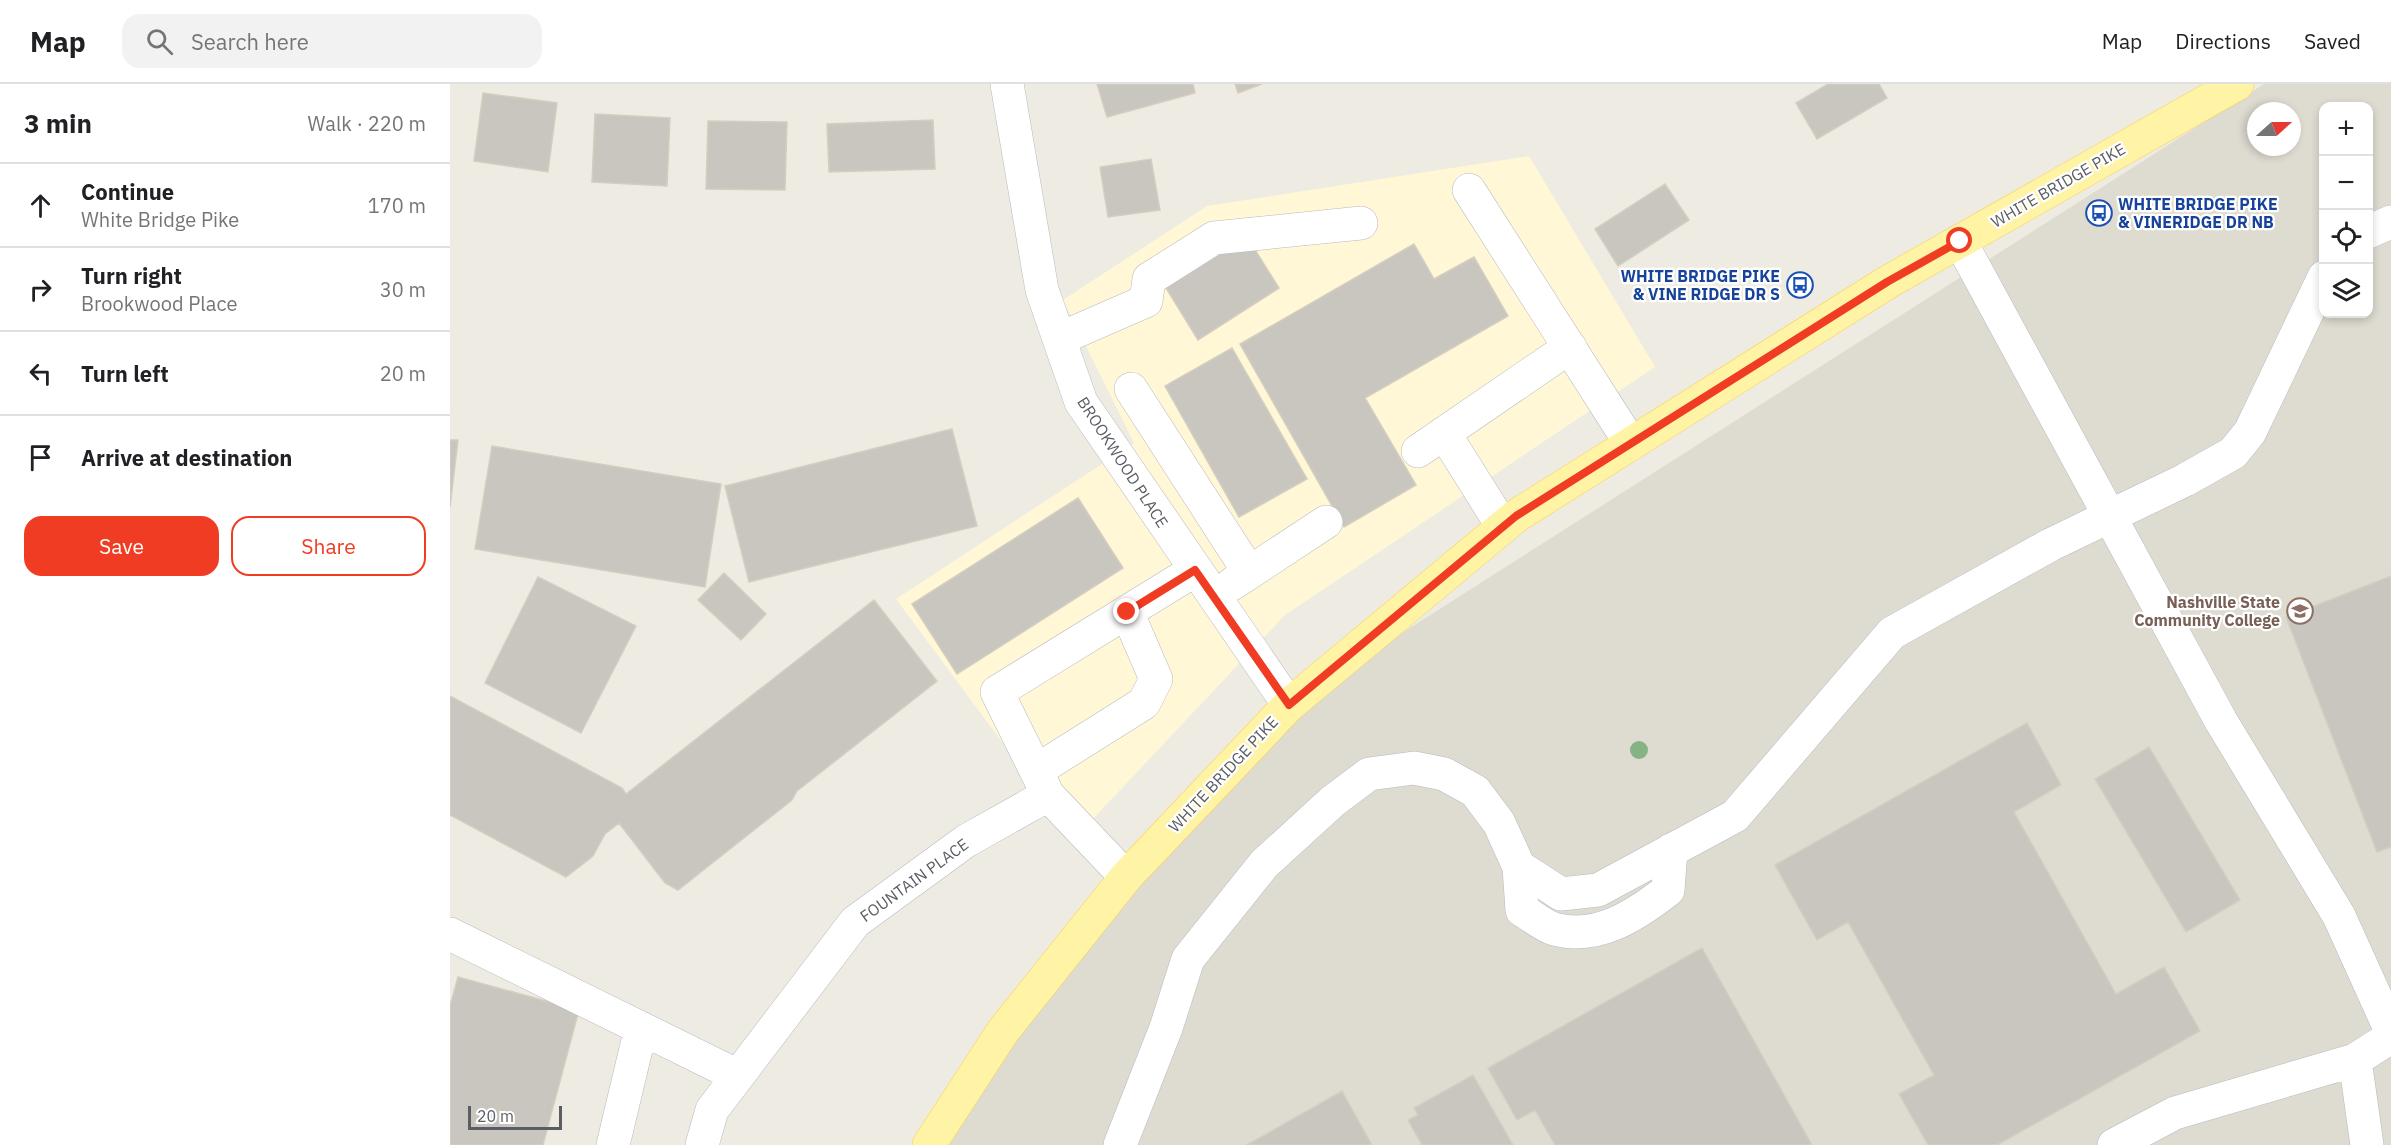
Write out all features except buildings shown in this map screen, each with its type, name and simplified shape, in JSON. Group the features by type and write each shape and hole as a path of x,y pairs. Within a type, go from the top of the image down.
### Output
{"main road":[{"name":"WHITE BRIDGE PIKE","path":"929,1145 1003,1030 1126,877 1289,705 1516,516 1887,282 2236,84"}],"street":[{"name":"BROOKWOOD PLACE","path":"1006,84 1042,290 1081,402 1289,705"},
{"path":"1469,190 1631,444"},
{"path":"2373,230 2391,222"},
{"path":"1059,339 1146,301 1149,279 1214,237 1361,223"},
{"path":"1960,241 2222,721 2339,916 2391,1031"},
{"path":"1120,1145 1166,1028 1188,959 1264,864 1333,801 1369,774 1414,768 1444,774 1475,791 1499,823 1519,867 1562,894 1598,890 1735,816 1892,633 2050,545 2110,518 2233,453 2250,432 2319,287"},
{"path":"1503,527 1431,442 1570,347"},
{"path":"1131,389 1249,573"},
{"path":"1120,459 1160,434"},
{"path":"1213,596 1326,522"},
{"path":"1126,877 1042,783 996,692 1195,570"},
{"name":"FOUNTAIN PLACE","path":"702,1145 712,1110 855,922 966,841 1144,704 1156,679 1127,612"},
{"path":"450,934 738,1076"},
{"path":"613,1145 641,1028"},
{"path":"2114,1145 2175,1113 2355,1060 2391,1037"},
{"path":"2355,1060 2367,1145"}],"shaded area":[{"path":"2264,84 2391,84 2391,1145 930,1145 1289,705"},
{"path":"1529,156 1655,367 1285,615 1074,839 896,599 1134,443 1063,300 1207,206"}],"place":[{"name":"WHITE BRIDGE PIKE & VINERIDGE DR NB","path":"2099,213"},
{"name":"WHITE BRIDGE PIKE & VINE RIDGE DR S","path":"1800,285"},
{"name":"Nashville State Community College","path":"2300,611"}],"route":[{"path":"1127,612 1195,570 1289,705 1516,516 1887,282 1960,241"}]}
